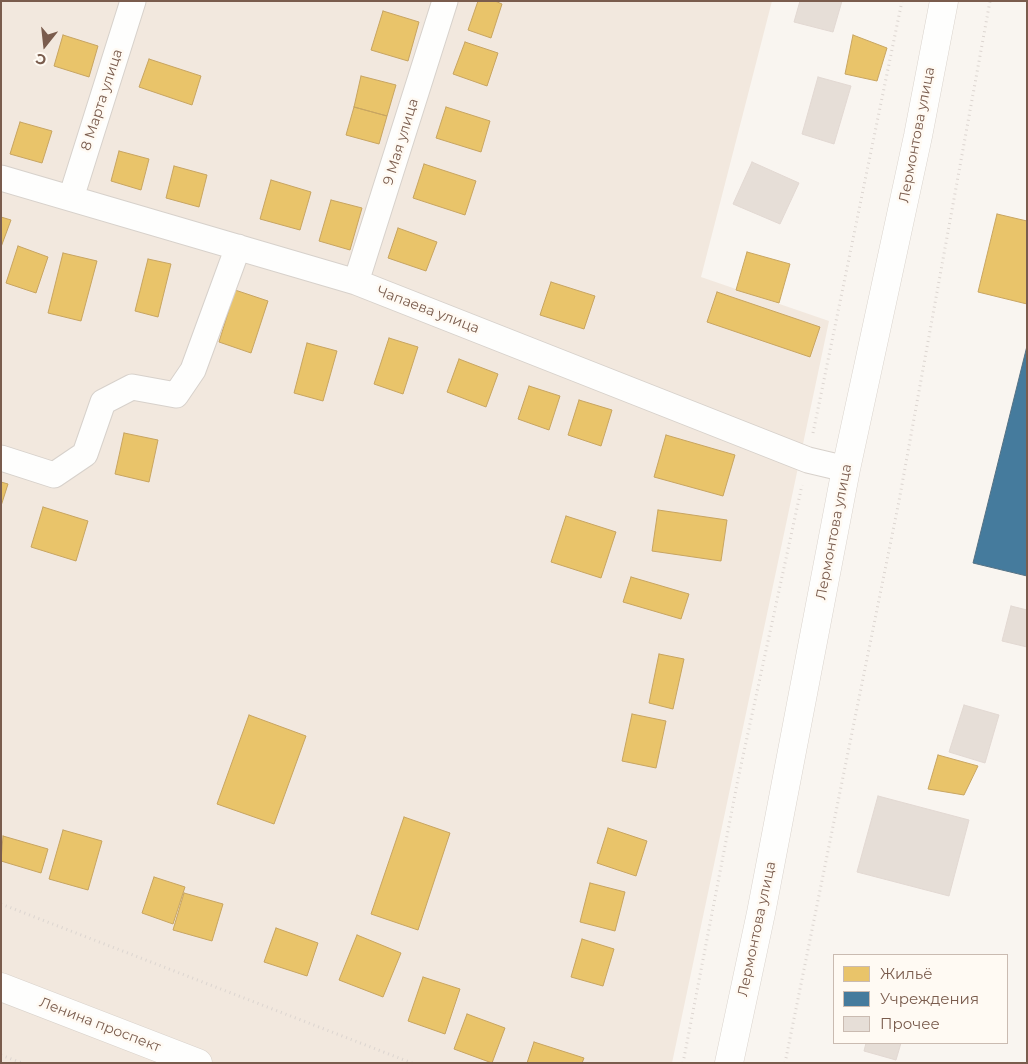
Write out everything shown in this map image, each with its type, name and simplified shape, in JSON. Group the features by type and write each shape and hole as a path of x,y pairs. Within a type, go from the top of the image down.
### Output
{"main road":[{"name":"Лермонтова улица","path":"729,1063 761,913 846,469 918,136 944,1"},
{"name":"Ленина проспект","path":"1,987 198,1063"}],"street":[{"name":"8 Марта улица","path":"71,198 133,1"},
{"name":"9 Мая улица","path":"356,282 445,1"},
{"name":"Чапаева улица","path":"1,178 356,282 808,460 846,469"},
{"path":"1,458 54,475 85,454 104,402 132,386 176,395 193,370 238,247"}],"path":[{"path":"683,1063 738,779 808,460 902,1"},
{"path":"785,1063 899,501 990,1"},
{"path":"1,904 412,1063"},
{"path":"1,1055 22,1063"}],"shaded area":[{"path":"1,1 772,1 701,277 829,321 672,1063 1,1063"}],"building: Жильё":[{"path":"478,1 495,1 502,4 491,38 468,30"},
{"path":"383,11 419,22 408,61 371,50"},
{"path":"63,35 98,46 89,77 54,66"},
{"path":"853,35 887,48 877,81 845,74"},
{"path":"465,42 498,53 487,86 453,74"},
{"path":"149,59 201,76 192,105 139,87"},
{"path":"361,76 396,85 387,116 354,107"},
{"path":"354,107 387,116 379,144 346,135"},
{"path":"446,107 490,121 481,152 436,138"},
{"path":"20,122 52,131 42,163 10,154"},
{"path":"119,151 149,159 141,190 111,181"},
{"path":"424,164 476,181 465,215 413,198"},
{"path":"174,166 207,175 199,207 166,198"},
{"path":"271,180 311,192 300,230 260,219"},
{"path":"331,200 362,208 350,250 319,241"},
{"path":"997,214 1027,221 1027,304 978,292"},
{"path":"1,217 11,220 1,247"},
{"path":"398,228 437,242 426,271 388,258"},
{"path":"18,246 48,257 36,293 6,283"},
{"path":"747,252 790,264 779,303 736,290"},
{"path":"63,253 97,261 81,321 48,313"},
{"path":"148,259 171,264 158,317 135,311"},
{"path":"551,282 595,296 584,329 540,315"},
{"path":"235,290 268,301 251,353 219,342"},
{"path":"717,292 820,327 810,357 707,322"},
{"path":"389,338 418,347 403,394 374,384"},
{"path":"307,343 337,351 323,401 294,393"},
{"path":"459,359 498,374 486,407 447,392"},
{"path":"529,386 560,396 549,430 518,419"},
{"path":"579,400 612,410 601,446 568,435"},
{"path":"124,433 158,440 149,482 115,474"},
{"path":"666,435 735,455 723,496 654,477"},
{"path":"1,482 8,484 1,506"},
{"path":"43,507 88,521 76,561 31,547"},
{"path":"658,510 727,520 721,561 652,551"},
{"path":"566,516 616,532 601,578 551,562"},
{"path":"631,577 689,594 681,619 623,602"},
{"path":"659,654 684,659 673,709 649,703"},
{"path":"632,714 666,721 656,768 622,761"},
{"path":"249,715 306,736 274,824 217,804"},
{"path":"938,755 978,766 964,795 928,789"},
{"path":"404,817 450,833 418,930 371,914"},
{"path":"608,828 647,841 636,876 597,863"},
{"path":"63,830 102,841 88,890 49,879"},
{"path":"3,836 48,849 41,873 1,861"},
{"path":"154,877 185,887 173,924 142,913"},
{"path":"590,883 625,892 615,931 580,922"},
{"path":"184,893 223,904 212,941 173,930"},
{"path":"276,928 318,943 307,976 264,962"},
{"path":"357,935 401,953 383,997 339,980"},
{"path":"582,939 614,949 603,986 571,977"},
{"path":"423,977 460,989 445,1034 408,1021"},
{"path":"467,1014 505,1028 492,1063 454,1049"},
{"path":"534,1042 584,1058 582,1063 527,1063"}],"building: Учреждения":[{"path":"1027,346 1027,576 973,563"}],"building: Прочее":[{"path":"800,1 842,1 833,32 794,22"},
{"path":"818,77 851,86 834,144 802,134"},
{"path":"752,162 799,183 780,224 733,204"},
{"path":"1011,606 1027,610 1027,647 1002,641"},
{"path":"964,705 999,715 985,763 949,752"},
{"path":"878,796 969,820 949,896 857,872"},
{"path":"866,1044 901,1044 896,1060 864,1051"}]}
